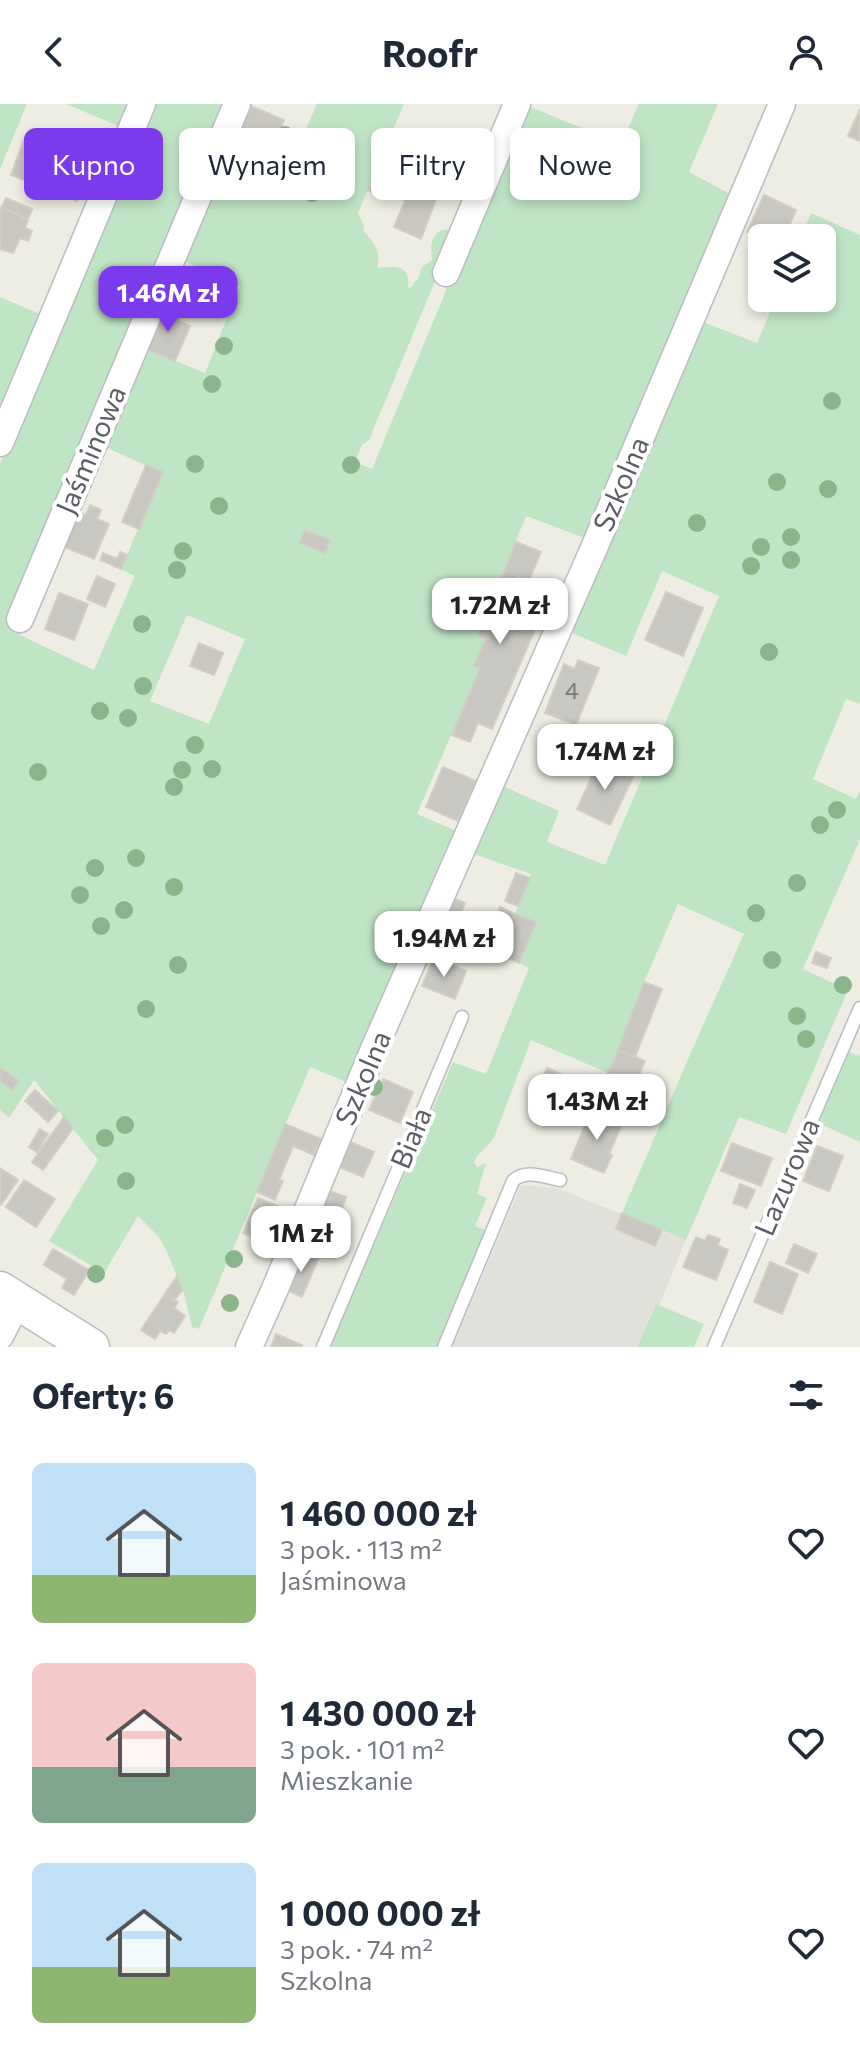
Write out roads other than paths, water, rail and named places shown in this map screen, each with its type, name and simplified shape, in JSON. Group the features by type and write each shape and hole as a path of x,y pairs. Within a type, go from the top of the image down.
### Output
{"main road":[{"path":"9,1296 91,1347"}],"street":[{"path":"0,443 142,104"},
{"name":"Jaśminowa","path":"20,619 237,104"},
{"path":"446,273 517,104"},
{"name":"Szkolna","path":"249,1347 374,1049 594,548 782,104"},
{"path":"0,1336 9,1296"}],"lane":[{"name":"Lazurowa","path":"714,1347 860,1008"},
{"name":"Biała","path":"323,1347 462,1017"},
{"path":"444,1347 513,1181 524,1174 560,1180"}]}
